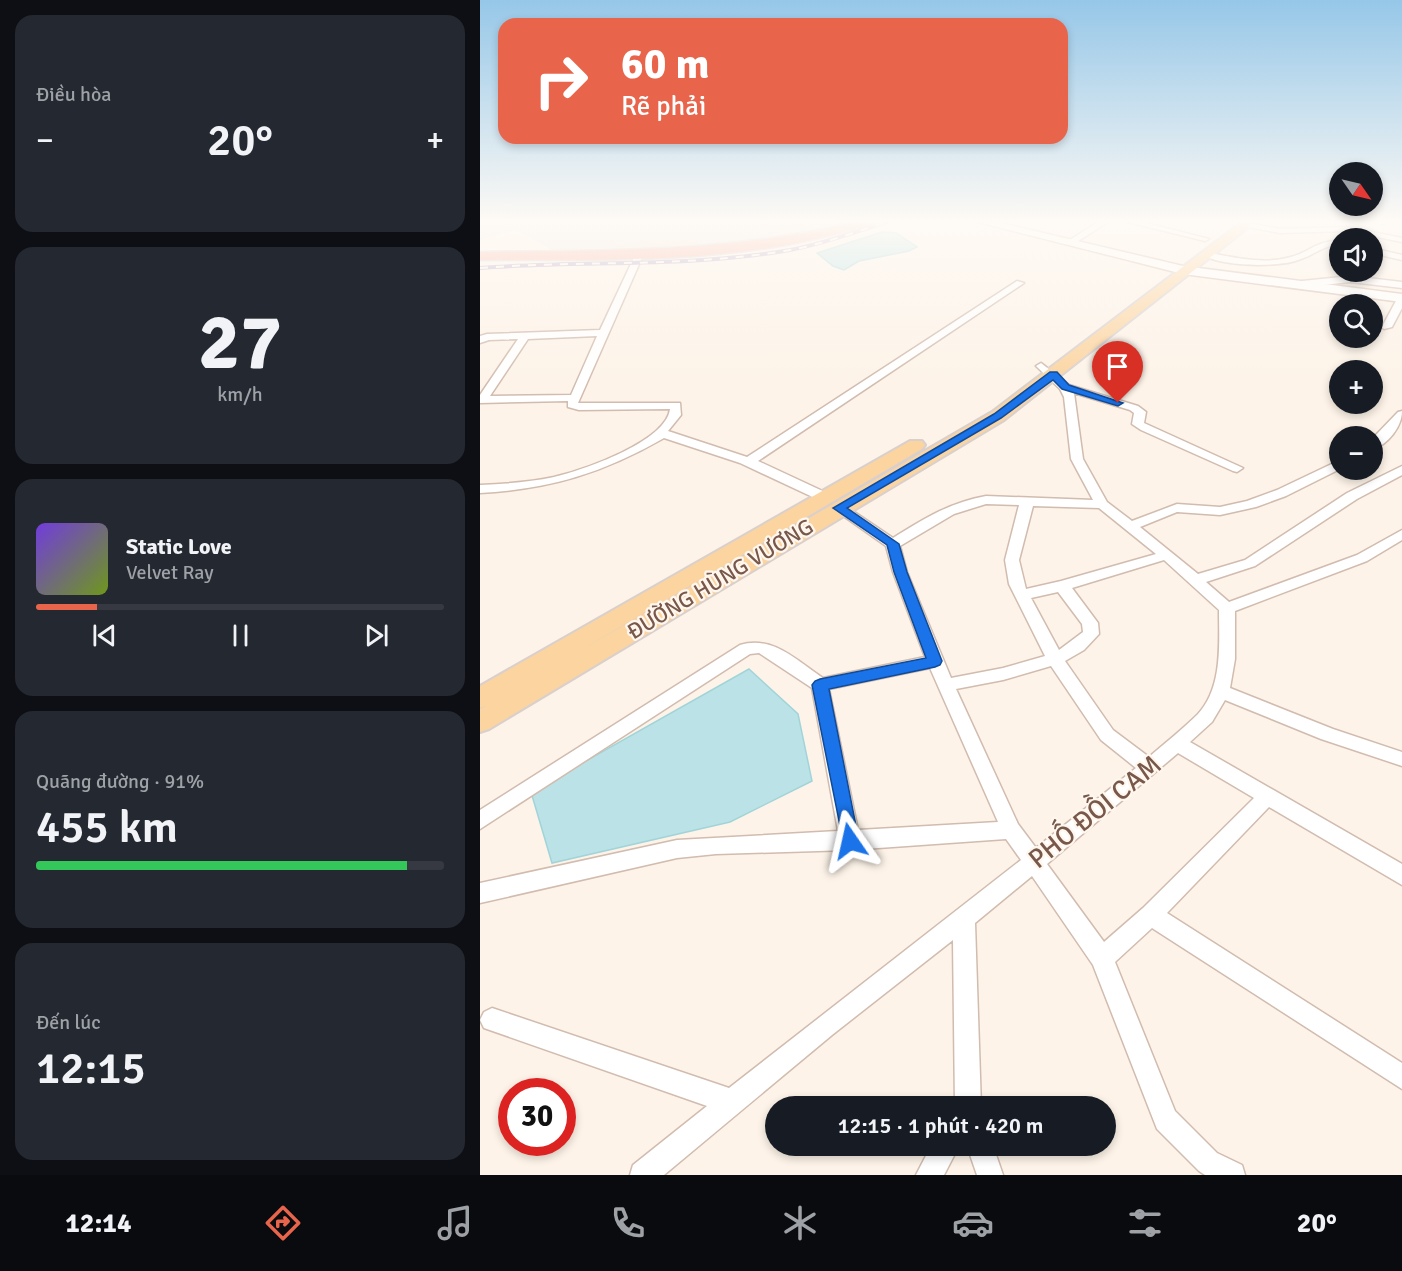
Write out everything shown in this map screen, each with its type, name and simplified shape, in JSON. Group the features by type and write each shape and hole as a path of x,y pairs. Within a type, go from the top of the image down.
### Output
{"main road":[{"name":"ĐƯỜNG HÙNG VƯƠNG","path":"480,722 601,639 831,503 998,416 1053,376 1163,277"},
{"name":"ĐƯỜNG HÙNG VƯƠNG","path":"480,698 601,639"}],"street":[{"path":"480,489 526,487 573,477 628,454 662,434 675,415 676,405 579,407 572,405 628,277"},
{"path":"1262,277 1402,298 1388,327"},
{"path":"1302,284 1351,279 1402,285"},
{"path":"750,461 1020,283"},
{"path":"480,340 487,337 605,333"},
{"path":"481,400 524,337"},
{"path":"1053,376 1134,408 1140,412 1138,424 1237,468"},
{"path":"1053,376 1070,397 1077,459 1102,504 1196,579 1227,608 1362,558 1402,534"},
{"path":"481,400 575,398"},
{"path":"1383,436 1402,414"},
{"path":"662,434 705,444 750,461 831,503 893,544 900,572 935,661 1011,830 1102,958 1166,1120 1208,1162 1232,1175"},
{"path":"1131,526 1169,510 1183,507 1218,511 1254,503 1290,490 1329,470"},
{"path":"1196,579 1250,563 1352,496 1402,470"},
{"path":"893,544 955,507 968,502 1027,501 1102,504"},
{"path":"1027,501 1012,560 1020,595 1056,660 1094,719 1107,735 1149,768"},
{"path":"1020,595 1062,586 1167,555"},
{"path":"946,685 1056,660 1084,643 1091,634 1090,623 1062,586"},
{"name":"PHỐ ĐỒI CAM","path":"644,1175 824,1027 964,920 1178,744 1206,717 1221,691 1227,659 1227,608"},
{"path":"480,819 746,649 759,647 768,649 820,685 850,841"},
{"path":"820,685 935,661"},
{"path":"1221,691 1327,734 1402,759"},
{"path":"1178,744 1402,875"},
{"path":"1102,958 1151,915 1267,797"},
{"path":"480,893 677,849 716,845 850,841 1011,830"},
{"path":"1151,915 1402,1077"},
{"path":"964,920 968,1096"},
{"path":"492,1020 733,1102"},
{"path":"929,1175 940,1156"},
{"path":"983,1156 990,1175"}],"water":[{"path":"749,669 798,714 812,781 730,822 552,863 531,792"}],"route":[{"path":"850,841 820,685 935,661 900,572 893,544 839,508 998,416 1053,375 1065,387 1118,403"}]}
